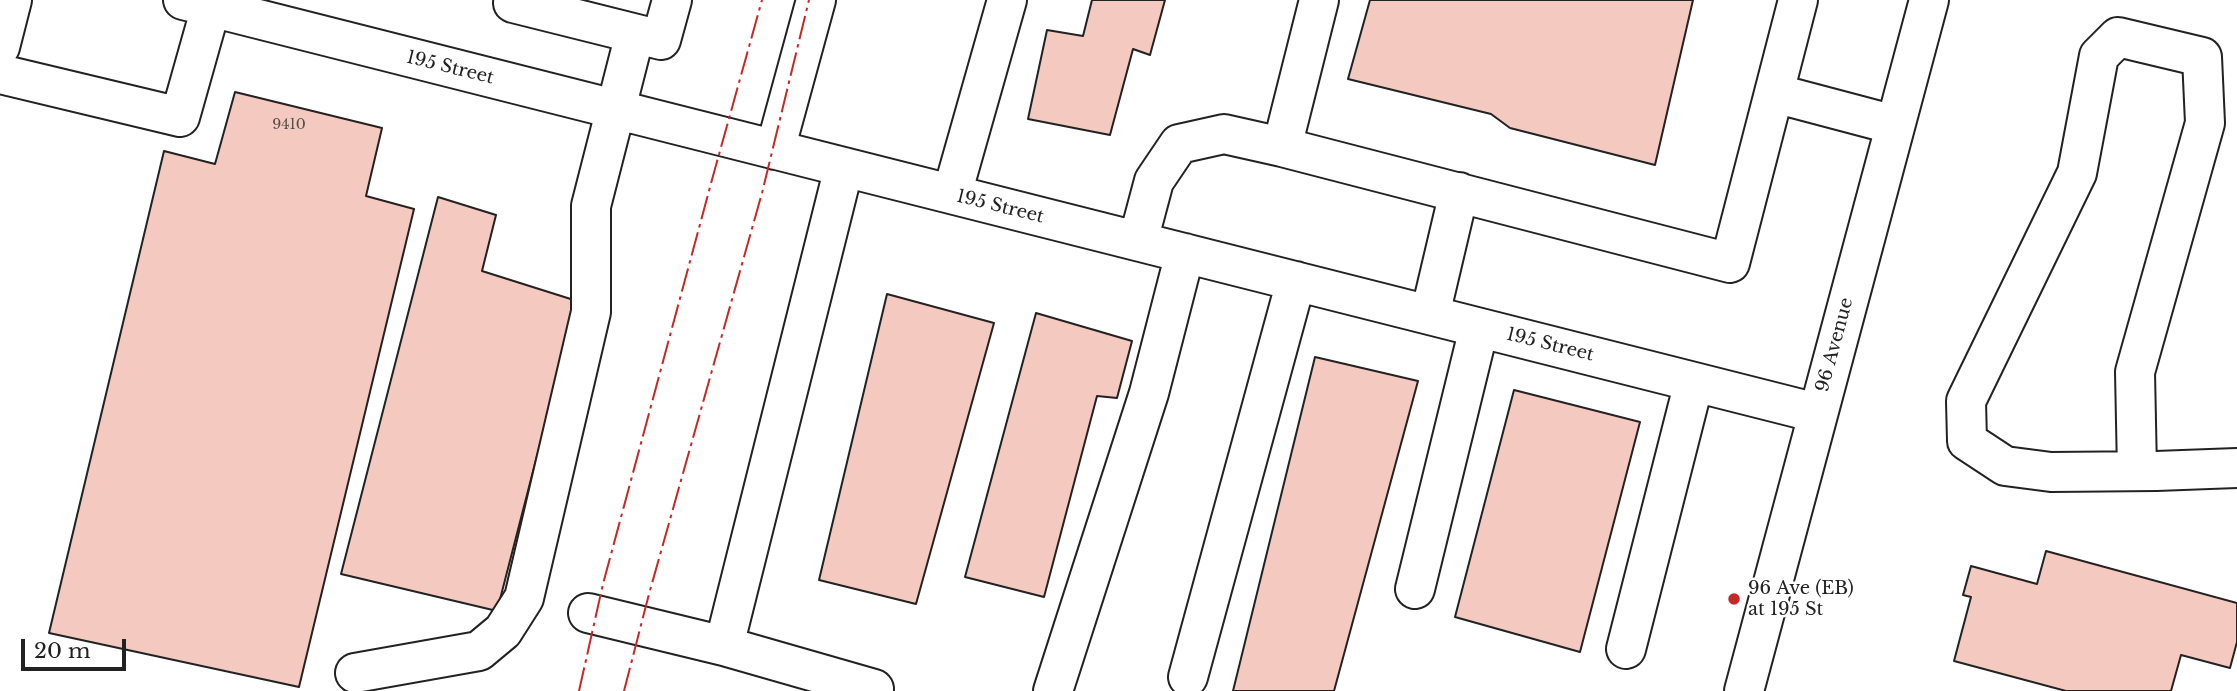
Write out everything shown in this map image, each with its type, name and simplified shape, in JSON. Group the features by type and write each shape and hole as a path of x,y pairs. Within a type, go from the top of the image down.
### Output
{"street":[{"path":"0,47 12,0"},
{"path":"514,0 513,3 661,40 672,0"},
{"path":"775,150 816,0"},
{"path":"952,194 1007,0"},
{"path":"1282,147 1319,0"},
{"path":"1138,241 1154,181 1179,144 1224,134 1730,263 1798,0"},
{"name":"96 Avenue","path":"1744,691 1928,0"},
{"path":"0,74 180,117 197,4"},
{"name":"195 Street","path":"197,4 280,12 615,110 1817,413"},
{"path":"355,673 480,651 503,631 524,598 591,312 592,206 635,34"},
{"path":"2137,471 2135,372 2205,123 2202,57 2118,37 2099,56 2077,173 1966,401 1967,441 2005,466 2051,472 2137,471 2237,468"},
{"path":"1774,93 1895,125"},
{"path":"724,646 844,167"},
{"path":"1430,315 1459,192"},
{"path":"1053,691 1149,393 1185,253"},
{"path":"1188,677 1296,281"},
{"path":"1415,589 1479,327"},
{"path":"1626,649 1694,382"},
{"path":"588,613 724,646 874,689"}],"building":[{"path":"1092,0 1165,0 1150,55 1133,49 1110,135 1028,119 1047,30 1083,36"},
{"path":"1370,0 1693,0 1655,165 1510,128 1491,114 1348,79"},
{"path":"235,92 382,128 366,196 414,209 299,687 49,633 164,151 215,164"},
{"path":"438,197 496,215 482,271 577,301 497,611 341,574"},
{"path":"887,294 994,323 916,604 819,580"},
{"path":"1036,313 1132,341 1117,398 1097,396 1044,597 965,577"},
{"path":"1315,357 1418,381 1334,691 1233,691"},
{"path":"1514,390 1640,422 1580,652 1455,617"},
{"path":"2046,551 2237,603 2237,642 2230,668 2181,655 2171,691 2066,691 1954,661 1971,597 1963,595 1971,566 2037,584"}],"power":[{"path":"579,691 603,584 762,0"},
{"path":"624,691 762,193 809,0"}],"place":[{"name":"96 Ave (EB) at 195 St","path":"1734,599"}]}
